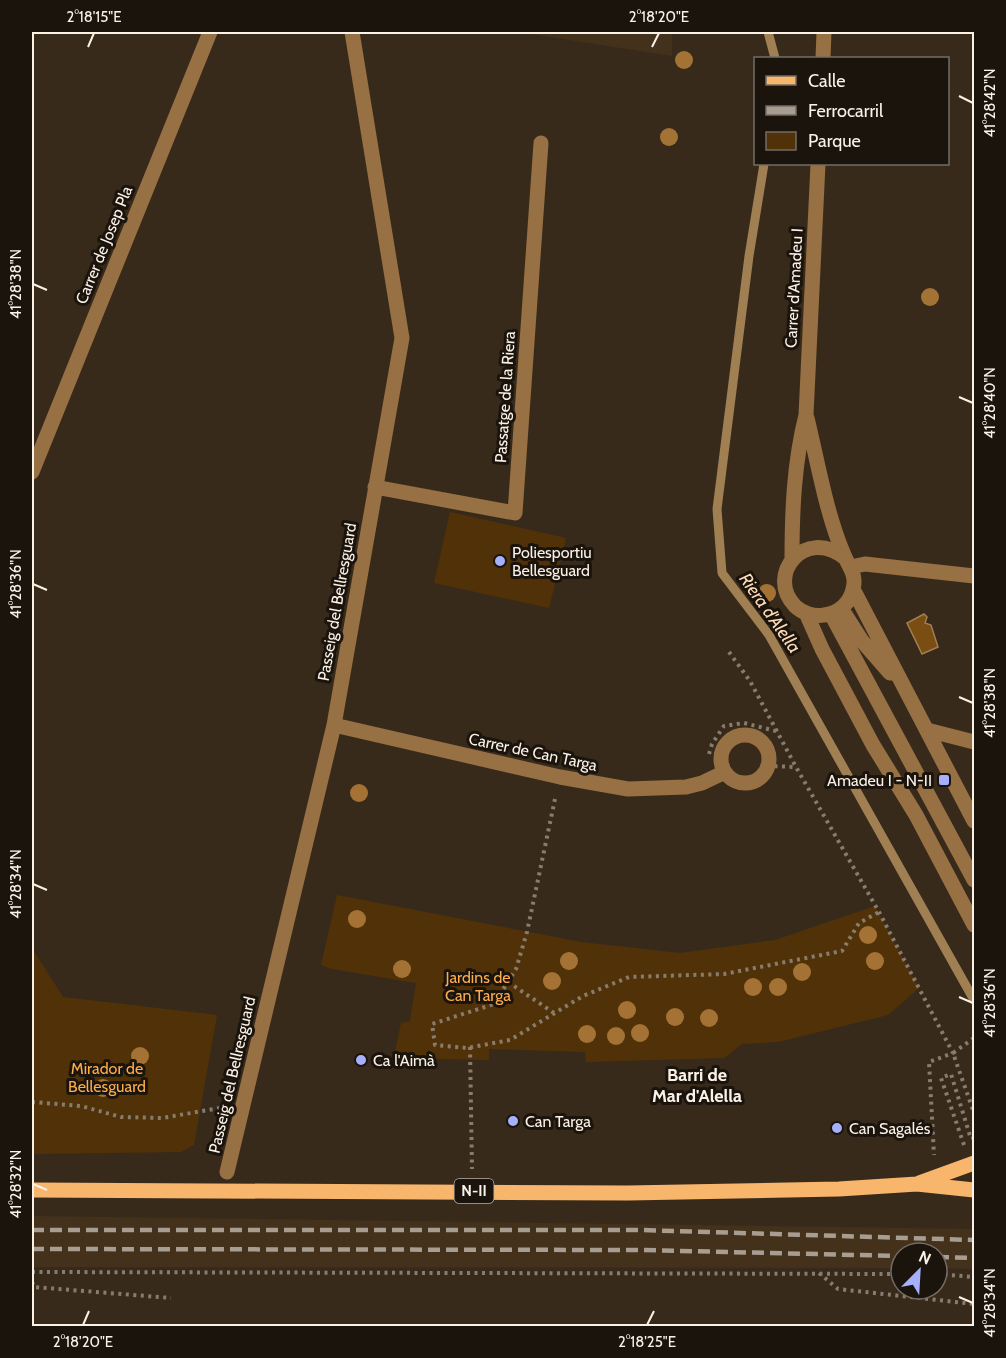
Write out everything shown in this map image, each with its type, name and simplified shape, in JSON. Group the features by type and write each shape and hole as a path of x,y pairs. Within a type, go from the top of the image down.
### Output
{"main road":[{"name":"N-II","path":"917,1184 975,1162"},
{"name":"N-II","path":"32,1190 628,1193 839,1189 917,1184 975,1190"}],"street":[{"name":"Carrer de Josep Pla","path":"32,472 210,32"},
{"name":"Passeig del Bellresguard","path":"227,1172 334,725 402,338 352,32"},
{"path":"823,57 824,32"},
{"name":"Passatge de la Riera","path":"375,487 514,513 541,143"},
{"name":"Carrer d'Amadeu I","path":"818,165 806,415 800,439 792,522 792,559 786,570 784,583 788,596 795,606 806,613 822,650 873,745 916,816 975,925"},
{"name":"Carrer d'Amadeu I","path":"806,415 835,531 854,578 854,589 975,821"},
{"path":"792,559 812,547 824,547 835,550 848,562 975,576"},
{"path":"806,613 819,616 836,611 849,600 854,589"},
{"path":"836,611 975,880"},
{"name":"Carrer d'Amadeu I","path":"836,611 907,694"},
{"name":"Carrer de Can Targa","path":"334,725 560,777 628,789 686,787 702,783 725,772"},
{"path":"927,730 975,742"},
{"path":"750,736 763,743 769,758 767,766 760,777 748,782 735,780 725,772 722,765 723,749 734,737 750,736"}],"path":[{"path":"729,652 750,681 879,912 953,1053 975,1113"},
{"path":"702,783 712,744 724,726 744,723 777,732"},
{"path":"767,766 796,767"},
{"path":"560,777 527,932 516,969 495,1004 432,1024 435,1045 470,1047 510,1040 583,996 629,977 724,974 842,951 859,923 879,912"},
{"path":"508,982 555,1013"},
{"path":"934,1155 930,1062 953,1053 975,1038"},
{"path":"470,1047 472,1171"},
{"path":"966,1148 941,1078 951,1074 971,1139 975,1138"},
{"path":"32,1102 81,1106 121,1118 162,1118 243,1104"},
{"path":"32,1272 889,1274"},
{"path":"818,1273 838,1289 889,1295"},
{"path":"949,1275 975,1277"},
{"path":"32,1282 34,1287 171,1298"},
{"path":"948,1301 975,1304"}],"shaded area":[{"path":"521,32 672,32 672,56 524,33"},
{"path":"924,614 927,617 925,623 931,625 938,647 922,654 907,623"},
{"path":"32,1216 974,1229 974,1269 949,1268 949,1241 889,1241 889,1268 32,1267"}],"green space":[{"name":"Poliesportiu Bellesguard","path":"450,512 566,538 549,608 434,583"},
{"name":"Jardins de Can Targa","path":"337,895 581,942 680,953 775,940 875,906 919,988 888,1015 778,1042 742,1044 724,1058 586,1062 585,1052 489,1049 489,1060 394,1058 401,1023 410,1021 416,983 332,969 321,965"},
{"name":"Mirador de Bellesguard","path":"32,948 63,997 217,1015 194,1145 181,1152 32,1154"}],"waterway":[{"name":"Riera d'Alella","path":"768,32 775,57"},
{"name":"Riera d'Alella","path":"764,165 749,256 717,509 722,573 769,635 974,1000"}],"railway":[{"path":"32,1230 641,1230 974,1240"},
{"path":"32,1249 640,1250 889,1256"},
{"path":"949,1257 974,1258"}],"place":[{"name":"Poliesportiu Bellesguard","path":"500,561"},
{"name":"Amadeu I - N-II","path":"944,780"},
{"name":"Ca l'Aimà","path":"361,1060"},
{"name":"Can Targa","path":"513,1121"},
{"name":"Can Sagalés","path":"837,1128"}],"district":[{"name":"Barri de Mar d'Alella","path":"697,1085"}]}
